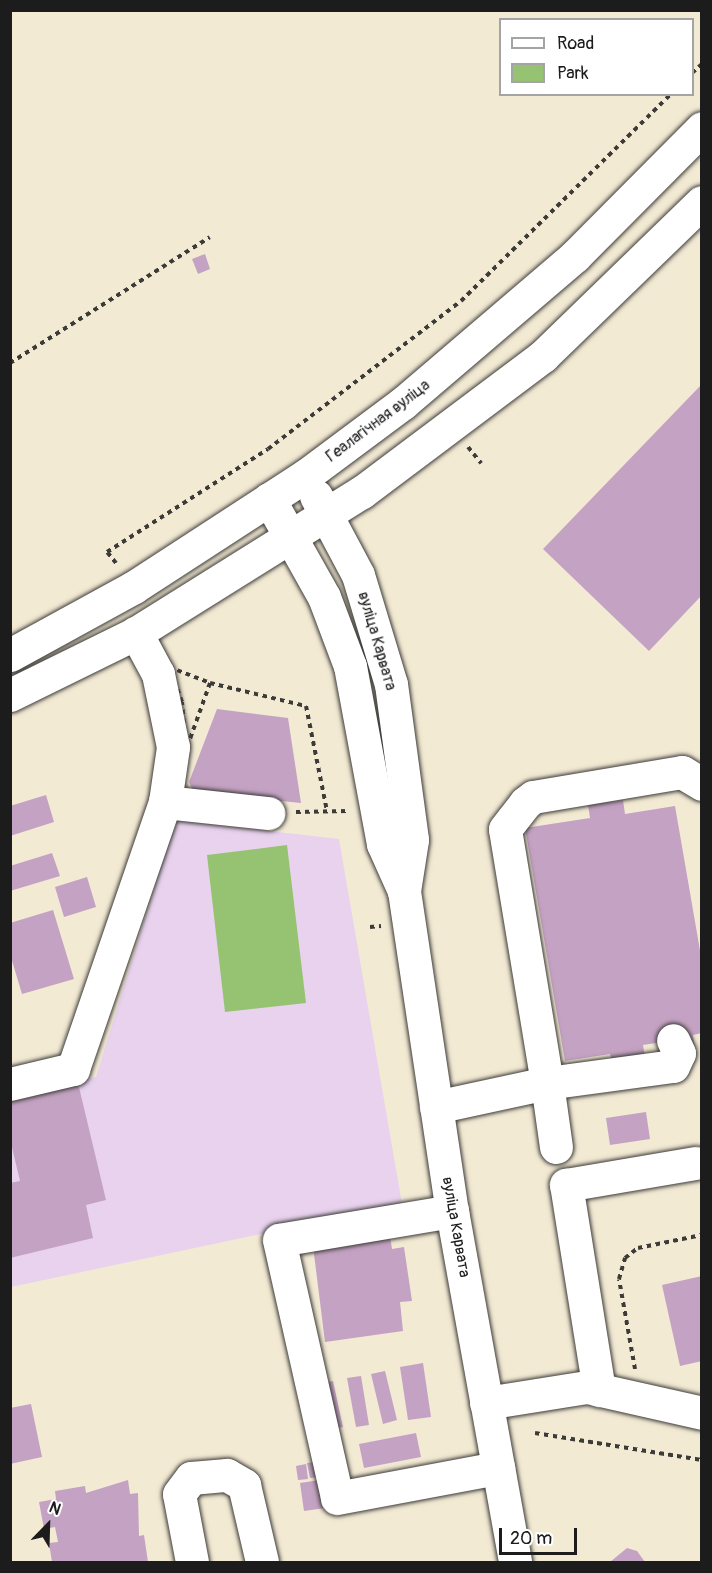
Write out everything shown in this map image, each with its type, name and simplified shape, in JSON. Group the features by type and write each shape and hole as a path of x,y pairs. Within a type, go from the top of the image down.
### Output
{"street":[{"name":"Геалагічная вуліца","path":"10,655 134,587 305,476 490,334 702,128"},
{"path":"10,695 136,633 327,516 543,356 702,202"},
{"name":"вуліца Карвата","path":"305,476 358,576 391,684 412,840 404,891"},
{"name":"вуліца Карвата","path":"269,499 324,597 350,666 383,844 404,891 452,1211 515,1563"},
{"path":"10,1084 73,1069 165,802 173,747 158,674 136,633"},
{"path":"556,1147 505,829 533,797 682,772 702,784"},
{"path":"165,802 267,813"},
{"path":"436,1107 547,1083 601,1066 673,1066 679,1053 674,1040"},
{"path":"599,1390 566,1185 695,1163"},
{"path":"452,1211 279,1240 338,1498 498,1468"},
{"path":"486,1403 587,1387 702,1413"},
{"path":"192,1563 179,1494 191,1478 227,1475 244,1485 262,1563"}],"path":[{"path":"107,552 268,448 462,301 669,96"},
{"path":"10,363 210,237"},
{"path":"210,683 306,706 327,811"},
{"path":"267,813 352,811"},
{"path":"637,1381 619,1279 625,1258 638,1248 702,1235"},
{"path":"535,1433 702,1461"}],"shaded area":[{"path":"175,820 339,839 402,1204 11,1287 10,1096 96,1077"}],"green space":[{"path":"287,845 306,1003 225,1012 207,855"}],"building":[{"path":"205,254 210,269 198,274 192,259"},
{"path":"702,384 702,595 649,651 543,549"},
{"path":"217,709 288,718 301,803 194,792 189,782"},
{"path":"46,795 54,822 10,836 10,806"},
{"path":"623,800 625,814 675,806 702,962 702,1033 693,1035 695,1050 684,1052 682,1039 643,1045 645,1057 612,1062 610,1054 565,1061 525,828 590,818 588,805"},
{"path":"52,853 60,876 10,891 10,866"},
{"path":"87,877 96,907 64,917 55,887"},
{"path":"53,910 74,979 22,994 10,954 10,923"},
{"path":"78,1083 106,1200 86,1205 93,1238 10,1258 10,1183 20,1181 10,1139 10,1099"},
{"path":"646,1112 650,1139 610,1145 606,1118"},
{"path":"390,1236 392,1249 404,1247 412,1301 400,1302 403,1331 325,1342 313,1246"},
{"path":"702,1276 702,1361 680,1366 662,1285"},
{"path":"423,1363 431,1417 408,1420 400,1367"},
{"path":"385,1371 397,1420 383,1424 371,1374"},
{"path":"361,1376 369,1425 356,1427 347,1378"},
{"path":"333,1381 343,1427 328,1430 318,1384"},
{"path":"31,1404 42,1457 10,1464 10,1408"},
{"path":"416,1433 421,1457 364,1468 359,1444"},
{"path":"316,1462 319,1477 310,1478 307,1463"},
{"path":"306,1464 308,1479 298,1480 296,1466"},
{"path":"128,1480 130,1494 138,1493 139,1536 144,1535 148,1562 52,1562 49,1543 58,1542 55,1527 44,1529 39,1502 56,1499 55,1491 85,1486 86,1493"},
{"path":"320,1480 325,1508 304,1511 300,1483"},
{"path":"627,1548 637,1551 645,1562 610,1562"}]}
